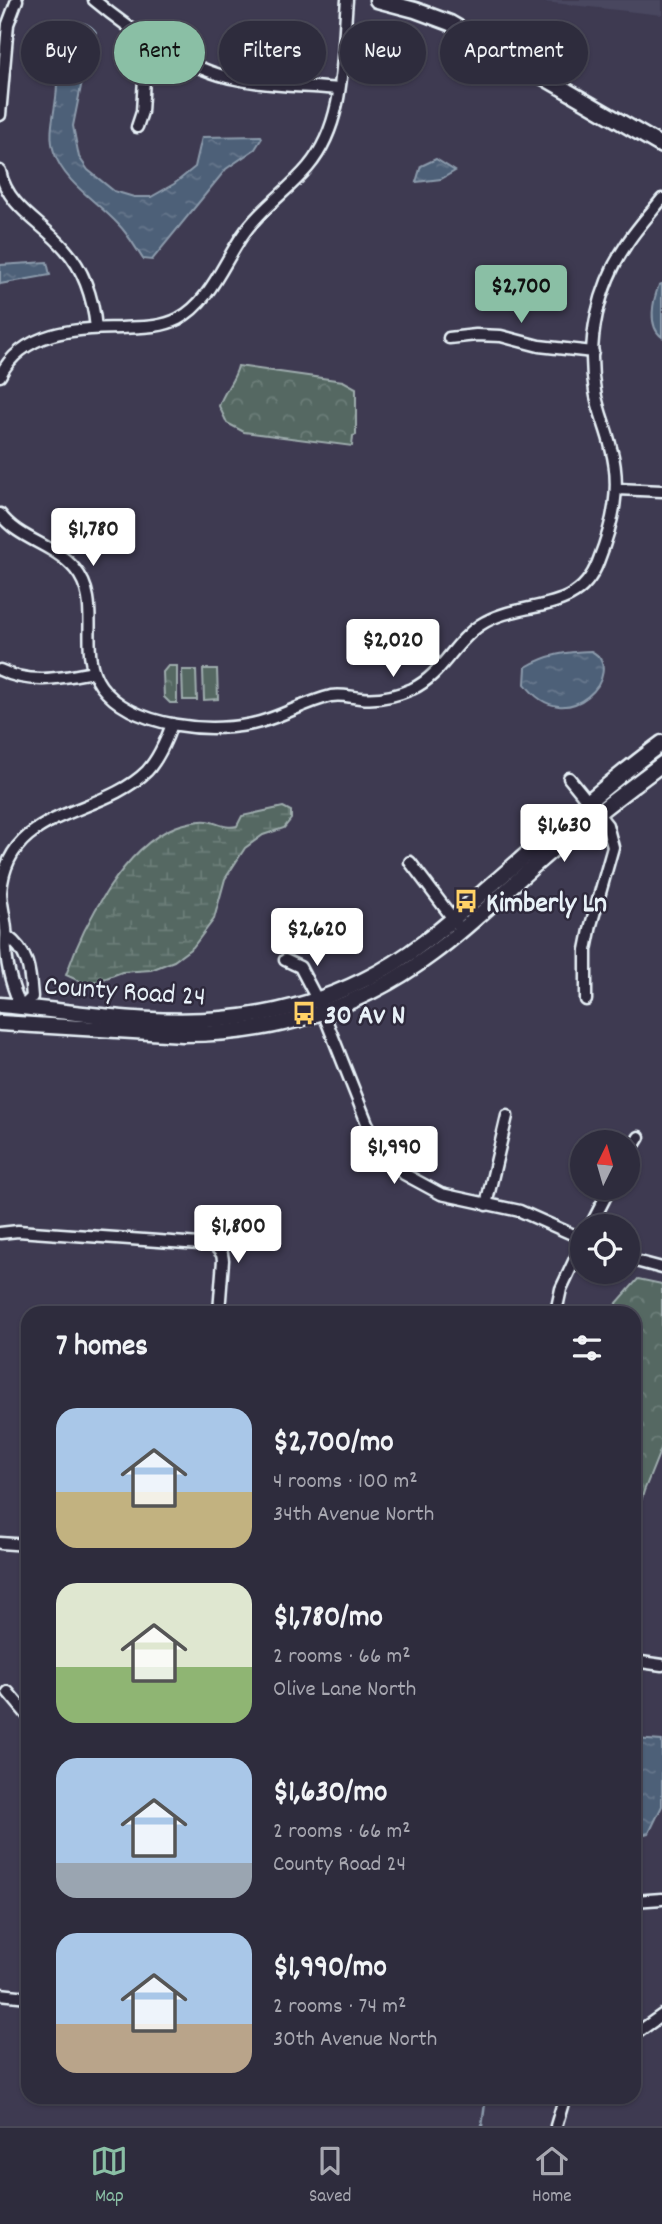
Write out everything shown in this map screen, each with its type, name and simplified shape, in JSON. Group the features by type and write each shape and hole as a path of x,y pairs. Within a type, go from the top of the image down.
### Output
{"street":[{"path":"0,115 8,24 17,0"},
{"path":"94,0 120,21"},
{"path":"1,369 29,344 62,332 164,325 178,319 199,303 251,223 315,158 331,126 339,89 346,0"},
{"path":"377,0 450,23 662,146"},
{"path":"205,69 234,79 339,89"},
{"path":"137,127 142,113 144,84"},
{"path":"0,172 12,200 58,241 76,262 91,296 96,328"},
{"path":"0,514 13,528 66,559 80,577 89,597 89,647 93,672 111,697 122,705 172,724 205,728 238,726 277,717 314,700 338,695 378,698 411,689 440,669 469,633 481,624 508,613 566,599 586,584 593,574 610,528 617,489 611,447 595,391 593,352 596,315 613,267 626,244 662,199"},
{"path":"2,207 12,200"},
{"path":"449,338 501,336 539,346 593,352"},
{"path":"617,489 662,491"},
{"path":"0,670 23,678 42,680 93,672"},
{"path":"21,1025 22,1007 16,997 6,951 7,936 1,893 8,863 21,842 33,831 132,782 146,771 166,741 172,724"},
{"name":"County Road 24","path":"0,1005 135,1018 189,1020 321,1007 358,999 392,981 434,953 458,924 587,801 662,743"},
{"name":"County Road 24","path":"458,924 662,764"},
{"path":"569,778 607,825 613,847 586,950 586,1000"},
{"path":"410,862 458,924"},
{"path":"7,936 20,945 28,968 32,997 22,1007"},
{"path":"285,960 300,967 321,1007 367,1123 390,1159 404,1174 441,1194 529,1214 570,1234"},
{"name":"County Road 24","path":"0,1023 212,1034 254,1030 321,1007"},
{"path":"486,1205 507,1116"},
{"path":"0,1233 18,1231 208,1243 218,1249 223,1260 219,1306"},
{"path":"640,1262 662,1268"},
{"path":"557,1306 570,1269"},
{"path":"0,1543 21,1544"},
{"path":"641,1662 662,1665"},
{"path":"8,1692 21,1708"},
{"path":"641,1900 662,1899"},
{"path":"0,1994 21,1996"},
{"path":"641,2030 658,2018 662,2032"},
{"path":"556,2126 563,2104"}],"shaded area":[{"path":"526,0 662,0 662,15"}],"green space":[{"path":"238,366 343,381 356,388 356,435 353,436 352,446 244,432 227,423 219,406"},
{"path":"168,666 177,666 177,703 170,703 164,697 163,672"},
{"path":"203,669 217,669 218,699 204,700"},
{"path":"182,670 196,670 197,700 183,700"},
{"path":"283,807 291,811 291,819 284,828 263,835 245,848 225,879 214,919 193,947 174,961 151,970 122,972 88,985 66,975 83,934 108,890 123,869 156,837 175,827 195,822 207,821 233,827 237,826 242,816"},
{"path":"640,1279 662,1284 662,1446 641,1501 641,1306 614,1306 634,1284 640,1284"}],"water":[{"path":"57,84 81,84 73,126 79,157 88,170 114,191 134,197 151,197 174,184 195,167 202,137 262,138 255,149 226,169 152,260 143,259 122,228 73,182 59,163 52,141"},
{"path":"436,159 455,171 441,179 416,182 421,166"},
{"path":"47,262 50,275 0,284 0,265"},
{"path":"662,284 662,337 654,326 653,305 659,285"},
{"path":"591,651 601,660 603,672 598,685 588,696 574,704 558,706 541,700 525,684 526,667 542,659 557,654"},
{"path":"641,1740 662,1741 662,1806 649,1833 641,1835"}],"waterway":[{"path":"482,2126 485,2104"}],"place":[{"name":"Kimberly Ln","path":"466,901"},
{"name":"30 Av N","path":"304,1013"}]}
